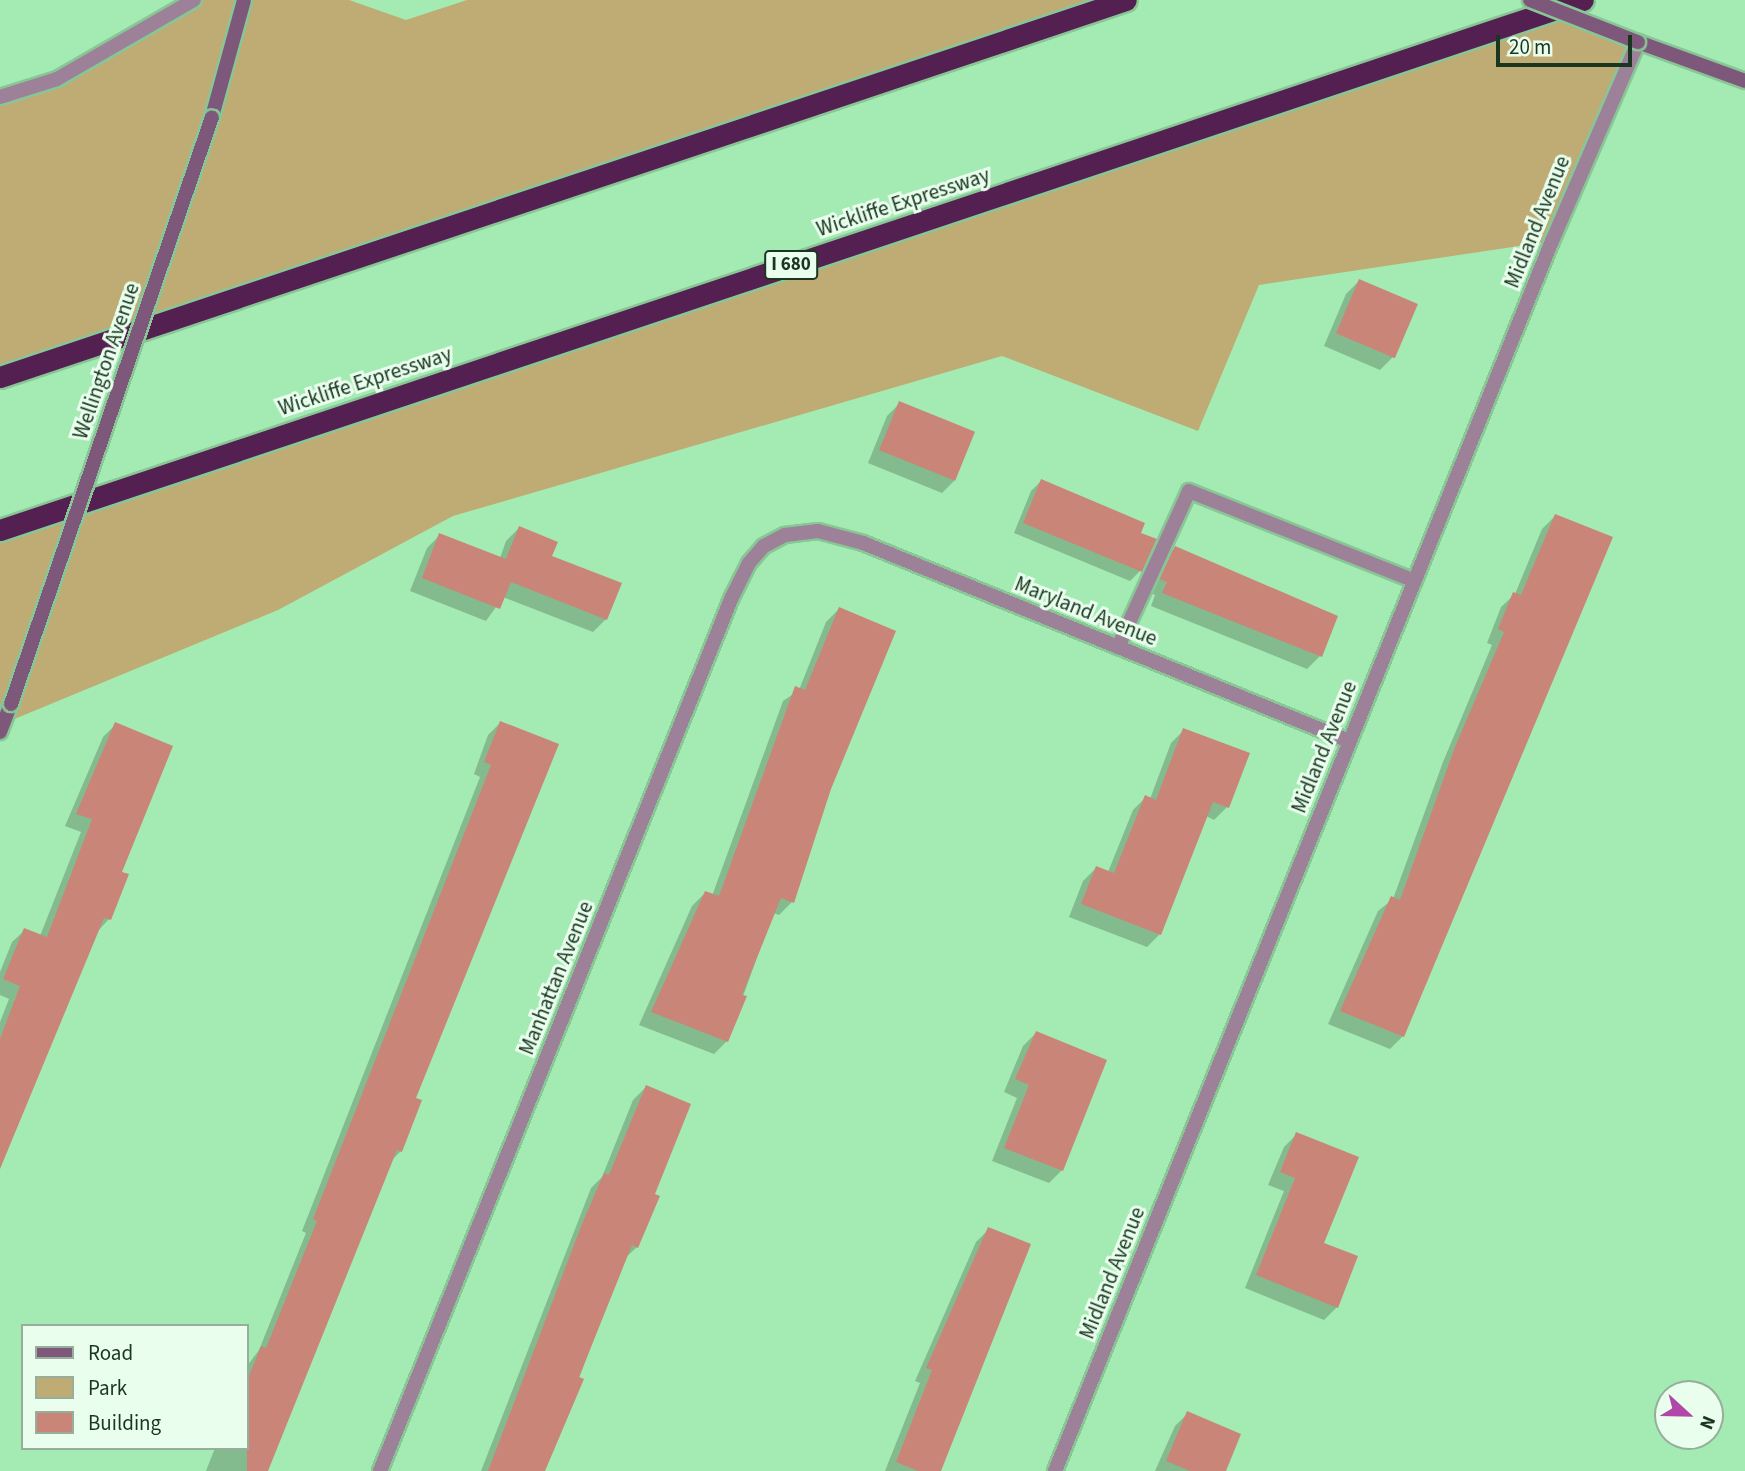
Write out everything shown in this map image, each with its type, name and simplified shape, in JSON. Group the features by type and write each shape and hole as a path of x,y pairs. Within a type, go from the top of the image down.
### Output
{"highway":[{"path":"0,377 1126,0"},
{"name":"Wickliffe Expressway","path":"0,530 1583,0"}],"street":[{"path":"0,96 57,79 194,0"},
{"name":"Wellington Avenue","path":"0,732 212,117 244,0"},
{"path":"1530,0 1745,81"},
{"name":"Midland Avenue","path":"1055,1471 1614,89 1638,42"},
{"path":"1118,647 1189,491 1415,581"},
{"name":"Maryland Avenue","path":"804,532 818,531 863,543 1349,741"},
{"name":"Manhattan Avenue","path":"380,1471 731,599 748,563 764,546 785,535 804,532"}],"green space":[{"path":"194,0 349,0 406,20 467,0 1126,0 0,377 0,97 57,79"},
{"path":"1562,7 1638,42 1552,241 1259,285 1198,431 1002,356 453,516 278,610 0,725 0,530"}],"building":[{"path":"1359,279 1418,304 1395,358 1336,333"},
{"path":"899,401 975,432 955,481 879,450"},
{"path":"1041,479 1145,523 1141,533 1157,539 1142,572 1023,523"},
{"path":"1555,514 1613,537 1404,1037 1340,1011 1391,896 1400,900 1455,747 1504,632 1498,629 1513,592 1521,595"},
{"path":"519,526 558,542 552,556 622,583 607,620 511,582 500,609 422,578 439,533 506,559"},
{"path":"1175,546 1338,616 1322,657 1162,593 1167,582 1159,579"},
{"path":"839,607 896,631 831,789 794,903 781,898 742,995 747,996 728,1042 651,1012 705,891 719,896 795,686 805,690"},
{"path":"500,721 559,744 416,1098 422,1100 402,1152 397,1150 268,1471 247,1471 248,1378 261,1346 266,1348 317,1221 313,1219 491,765 484,762"},
{"path":"115,722 173,746 122,872 129,874 111,920 104,918 0,1169 0,1039 20,986 3,979 24,928 47,937 92,819 76,814"},
{"path":"1183,728 1250,753 1229,808 1213,802 1161,935 1081,904 1096,866 1114,873 1145,795 1156,800"},
{"path":"1036,1031 1107,1060 1063,1171 1004,1148 1029,1085 1015,1079"},
{"path":"646,1085 691,1104 655,1194 660,1196 638,1248 632,1245 579,1377 584,1379 545,1471 488,1471 582,1224 604,1173 609,1175"},
{"path":"1296,1132 1359,1157 1324,1243 1358,1256 1338,1308 1256,1275 1295,1178 1280,1172"},
{"path":"988,1227 1031,1244 941,1471 918,1471 896,1462 932,1370 926,1368"},
{"path":"1187,1411 1241,1434 1226,1471 1190,1471 1166,1461"}]}
